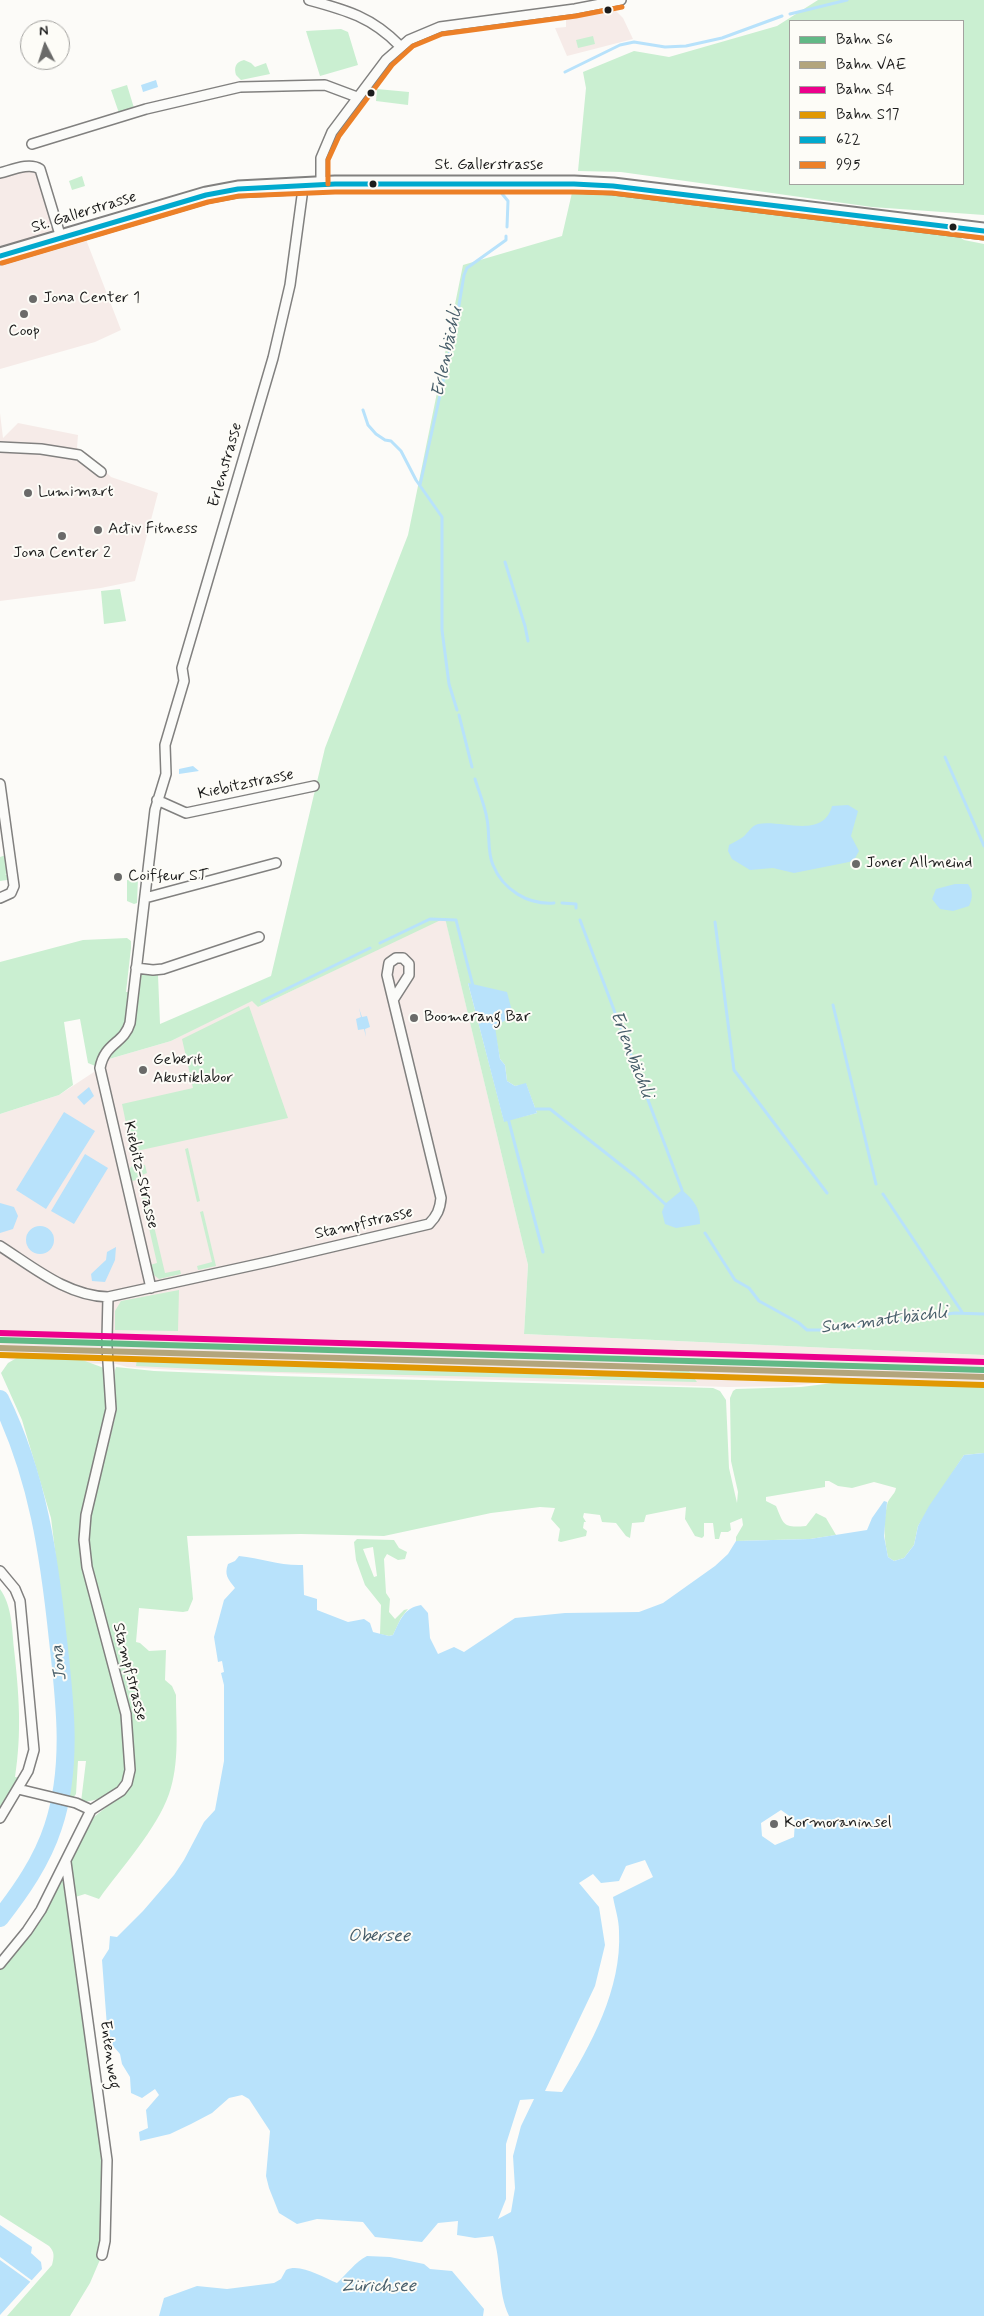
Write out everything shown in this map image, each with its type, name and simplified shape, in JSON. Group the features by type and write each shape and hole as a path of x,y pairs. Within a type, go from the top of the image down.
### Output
{"main road":[{"name":"St. Gallerstrasse","path":"0,256 206,195 238,190 321,184 574,184 613,186 984,231"}],"street":[{"path":"309,0 360,16 386,32 400,46"},
{"path":"321,184 320,165 324,147 332,132 357,97 400,46 423,32 440,27 567,11 621,0"},
{"path":"32,144 146,109 240,87 325,85 357,97"},
{"path":"0,173 26,166 40,169 61,238"},
{"name":"Erlenstrasse","path":"157,800 164,780 165,745 184,681 182,668 273,358 287,303 302,196 301,185"},
{"path":"0,447 42,449 79,455 100,472"},
{"path":"0,784 3,831 13,890 0,898"},
{"name":"Kiebitzstrasse","path":"157,800 186,813 314,786"},
{"path":"157,800 136,968 162,969 259,937"},
{"path":"145,898 276,863"},
{"name":"Kiebitz-Strasse","path":"136,968 129,1027 124,1035 106,1050 100,1068 151,1288"},
{"name":"Stampfstrasse","path":"0,1246 71,1290 89,1295 108,1297 424,1226 435,1217 441,1198 393,1000"},
{"name":"Stampfstrasse","path":"91,1810 121,1791 127,1783 130,1770 126,1714 87,1567 84,1540 86,1515 111,1409 107,1343 108,1297"},
{"path":"0,1571 15,1589 20,1601 34,1742 28,1772 0,1818"},
{"path":"0,1964 27,1931 41,1910 91,1810 76,1803 18,1789"},
{"name":"Entenweg","path":"66,1861 107,2160 105,2241 102,2255"}],"shaded area":[{"path":"615,10 623,18 633,39 567,56 555,28 566,27 566,19"},
{"path":"37,167 61,238 0,256 0,173"},
{"path":"85,237 121,330 95,342 0,369 0,264"},
{"path":"0,413 3,438 18,423 78,435 77,448 88,454 111,477 158,493 135,581 101,588 0,601"},
{"path":"445,917 528,1265 524,1334 984,1355 984,1382 863,1378 790,1386 728,1387 176,1370 127,1367 116,1364 18,1362 0,1356 0,1114 59,1095 100,1068 109,1059 171,1041 252,1000 258,1007"}],"green space":[{"path":"818,0 984,0 984,215 872,207 621,172 578,171 586,88 583,72 634,51 669,57 777,26"},
{"path":"341,29 348,32 358,65 320,76 306,31"},
{"path":"593,36 595,44 578,48 576,40"},
{"path":"244,60 255,67 266,63 270,74 241,80 236,75 235,68 239,62"},
{"path":"127,85 134,108 119,113 111,90"},
{"path":"377,89 409,92 408,105 376,101"},
{"path":"82,176 85,186 72,190 69,181"},
{"path":"574,184 944,226 964,240 984,244 984,1355 524,1334 528,1265 445,918 258,1007 252,1001 171,1041 109,1059 100,1068 88,1063 80,1019 64,1022 73,1085 59,1095 0,1114 0,962 83,940 127,938 131,941 131,948 126,992 138,992 140,975 158,975 160,1024 271,976 325,748 408,535 463,265 562,236","holes":["468,983 513,1015 494,1027 500,1059 505,1065 507,1081 515,1086 526,1084 537,1113 504,1121"]},
{"path":"120,589 126,621 104,624 101,591"},
{"path":"6,855 8,873 5,874 8,876 7,880 0,881 0,857"},
{"path":"138,878 137,903 134,904 127,901 127,880"},
{"path":"249,1006 288,1118 132,1152 122,1104 193,1088 182,1039"},
{"path":"188,1148 200,1201 197,1202 185,1149"},
{"path":"136,1163 145,1165 147,1173 142,1175 165,1273 180,1270 181,1274 159,1279 154,1275 150,1265 157,1263 138,1180 131,1181 129,1171"},
{"path":"203,1211 216,1266 198,1270 197,1266 212,1262 200,1212"},
{"path":"179,1290 178,1331 115,1330 115,1311 121,1301"},
{"path":"22,1355 77,1358 104,1368 107,1407 82,1510 80,1530 82,1565 121,1709 126,1762 123,1782 119,1787 99,1799 81,1802 86,1761 78,1761 76,1794 73,1798 68,1798 71,1762 70,1712 61,1599 51,1518 22,1420 1,1373 8,1363"},
{"path":"143,1357 152,1361 196,1363 273,1365 318,1362 344,1369 354,1367 385,1369 402,1364 432,1369 585,1377 634,1374 639,1371 668,1376 671,1370 689,1371 697,1382 240,1371 136,1366 137,1359"},
{"path":"116,1367 154,1371 278,1376 713,1388 720,1391 726,1400 729,1468 737,1503 738,1492 731,1461 730,1398 736,1389 801,1387 857,1380 984,1384 984,1453 964,1455 918,1526 914,1545 904,1558 894,1561 888,1557 885,1525 888,1503 896,1488 874,1482 852,1488 838,1486 825,1481 825,1487 766,1497 766,1501 776,1506 785,1524 789,1526 806,1526 816,1513 826,1518 836,1535 810,1539 736,1541 736,1537 743,1525 742,1518 730,1523 731,1530 721,1532 719,1539 715,1539 713,1523 704,1523 704,1536 702,1538 695,1536 685,1519 686,1507 646,1515 644,1522 632,1523 630,1538 626,1536 616,1523 602,1522 600,1515 584,1513 583,1517 586,1522 584,1522 583,1528 587,1531 586,1536 561,1542 558,1541 560,1529 551,1519 555,1508 540,1507 491,1513 384,1536 301,1534 187,1536 193,1599 188,1611 139,1608 136,1642 149,1651 166,1650 165,1680 172,1686 176,1695 176,1757 169,1794 156,1821 138,1848 99,1899 85,1894 72,1898 107,2160 102,2255 90,2283 70,2316 7,2316 52,2265 54,2255 49,2246 0,2215 0,1969 37,1924 94,1817 124,1793 133,1778 131,1718 97,1593 88,1547 90,1517 115,1418 114,1377"},
{"path":"357,1539 394,1540 399,1548 407,1552 405,1559 398,1560 387,1554 384,1559 386,1593 390,1599 389,1612 395,1619 404,1610 408,1609 401,1618 393,1635 380,1634 381,1605 365,1585 356,1560 354,1542","holes":["373,1547 377,1576 374,1577 363,1549"]},
{"path":"0,1589 7,1603 12,1625 19,1713 15,1777 22,1778 13,1787 0,1810"}],"water":[{"path":"156,80 158,87 143,92 141,85"},
{"path":"193,766 199,771 179,774 179,769"},
{"path":"848,805 858,811 851,836 859,851 854,860 849,862 794,873 773,868 750,870 732,859 728,851 729,845 743,837 751,828 758,824 811,825 820,822 827,816 832,806"},
{"path":"955,884 968,884 972,895 969,906 953,911 940,909 932,899 936,889"},
{"path":"468,983 507,992 513,1015 495,1027 500,1059 505,1065 507,1081 515,1086 526,1083 537,1113 504,1122"},
{"path":"359,1008 362,1017 367,1016 370,1027 365,1029 366,1037 364,1029 358,1030 356,1019 361,1017"},
{"path":"89,1087 94,1096 84,1105 77,1097"},
{"path":"64,1112 95,1131 46,1209 16,1190"},
{"path":"85,1154 108,1168 74,1224 51,1211"},
{"path":"682,1190 696,1205 700,1224 676,1228 665,1224 662,1212 665,1204"},
{"path":"0,1203 14,1207 18,1216 13,1229 0,1233"},
{"path":"40,1226 50,1230 54,1240 50,1250 40,1254 30,1250 26,1240 30,1230"},
{"path":"116,1247 115,1260 105,1282 92,1281 91,1274 106,1260 107,1252"},
{"name":"Obersee","path":"984,1453 984,2316 509,2316 501,2286 498,2256 493,2236 475,2238 457,2235 458,2221 438,2223 422,2242 375,2237 363,2222 317,2219 297,2224 279,2213 266,2176 270,2131 249,2099 242,2095 229,2098 212,2113 170,2134 140,2141 139,2132 148,2128 146,2110 159,2095 155,2089 142,2098 131,2093 130,2077 122,2064 120,2054 108,2040 102,1960 109,1949 110,1936 117,1937 143,1911 174,1875 204,1822 215,1810 224,1761 224,1685 221,1673 224,1672 222,1661 218,1662 214,1637 224,1600 235,1588 227,1577 228,1564 235,1561 239,1556 303,1565 304,1595 317,1599 317,1610 348,1622 364,1619 370,1623 373,1632 389,1636 393,1635 400,1620 410,1609 421,1605 428,1613 430,1638 438,1654 454,1647 464,1652 515,1618 565,1613 639,1612 663,1603 715,1566 728,1554 736,1541 810,1539 867,1530 872,1518 884,1501 887,1502 884,1536 888,1557 894,1561 904,1558 914,1545 918,1526 929,1506 964,1455","holes":["781,1810 795,1820 794,1837 775,1845 762,1836 761,1823","645,1860 653,1877 613,1897 619,1927 619,1953 610,1995 603,2016 584,2055 562,2092 545,2091 595,1986 605,1945 599,1907 579,1883 593,1874 601,1883 619,1881 626,1866","534,2099 521,2126 513,2156 515,2188 511,2212 498,2219 506,2199 506,2144 520,2100"]},
{"path":"0,2225 32,2247 31,2253 41,2262 42,2269 0,2315"},
{"name":"Zürichsee","path":"367,2256 390,2257 424,2264 430,2269 452,2271 484,2309 483,2316 159,2316 164,2298 197,2286 227,2289 274,2283 281,2279 286,2270 292,2268 304,2269 337,2283"}],"pier":[{"path":"0,2257 34,2282 32,2283 0,2260"}],"waterway":[{"name":"Erlenbächli","path":"790,14 847,0"},
{"name":"Erlenbächli","path":"565,72 620,45 634,42 665,47 686,46 722,38 782,16"},
{"name":"Erlenbächli","path":"499,190 508,201 507,227"},
{"name":"Erlenbächli","path":"420,485 456,323 464,275 467,268 506,240 506,236"},
{"name":"Erlenbächli","path":"363,410 368,425 376,434 385,440 391,441 401,451 416,480 442,517 442,630 449,684 457,710"},
{"path":"505,562 528,641"},
{"name":"Erlenbächli","path":"459,715 472,767"},
{"path":"945,757 984,846"},
{"name":"Erlenbächli","path":"475,779 486,814 491,860 497,874 517,894 535,901 554,903"},
{"name":"Erlenbächli","path":"562,903 576,904 576,908"},
{"path":"380,943 430,919 456,920 473,986"},
{"name":"Erlenbächli","path":"580,920 682,1190"},
{"path":"715,922 734,1070 827,1193"},
{"path":"262,1001 370,948"},
{"path":"833,1005 876,1184"},
{"path":"536,1109 550,1109 635,1176 665,1204"},
{"path":"508,1118 543,1252"},
{"path":"883,1194 962,1312"},
{"name":"Summattbächli","path":"705,1233 735,1280 749,1288 759,1301 799,1323 807,1330 826,1330 955,1313 984,1314"},
{"name":"Jona","path":"0,1399 24,1458 33,1487 46,1547 63,1687 66,1734 63,1781 53,1827 43,1852 30,1875 0,1918"}],"rail line":[{"name":"S4","path":"0,1333 984,1362"},
{"name":"S6","path":"0,1340 984,1370"},
{"name":"VAE","path":"0,1348 984,1377"},
{"name":"S17","path":"0,1355 984,1385"}],"transit line":[{"name":"995","path":"328,184 328,160 339,136 392,65 413,46 442,34 576,16 622,7"},
{"name":"622","path":"0,256 206,195 238,189 335,184 574,184 613,186 984,231"},
{"name":"995","path":"2,263 208,202 239,196 335,192 612,193 983,238"}],"place":[{"name":"Jona Center 1","path":"33,299"},
{"name":"Coop","path":"24,314"},
{"name":"Lumimart","path":"28,493"},
{"name":"Activ Fitness","path":"98,530"},
{"name":"Jona Center 2","path":"62,536"},
{"name":"Joner Allmeind","path":"856,864"},
{"name":"Coiffeur ST","path":"118,877"},
{"name":"Boomerang Bar","path":"414,1018"},
{"name":"Geberit Akustiklabor","path":"143,1070"},
{"name":"Kormoraninsel","path":"774,1824"}]}
